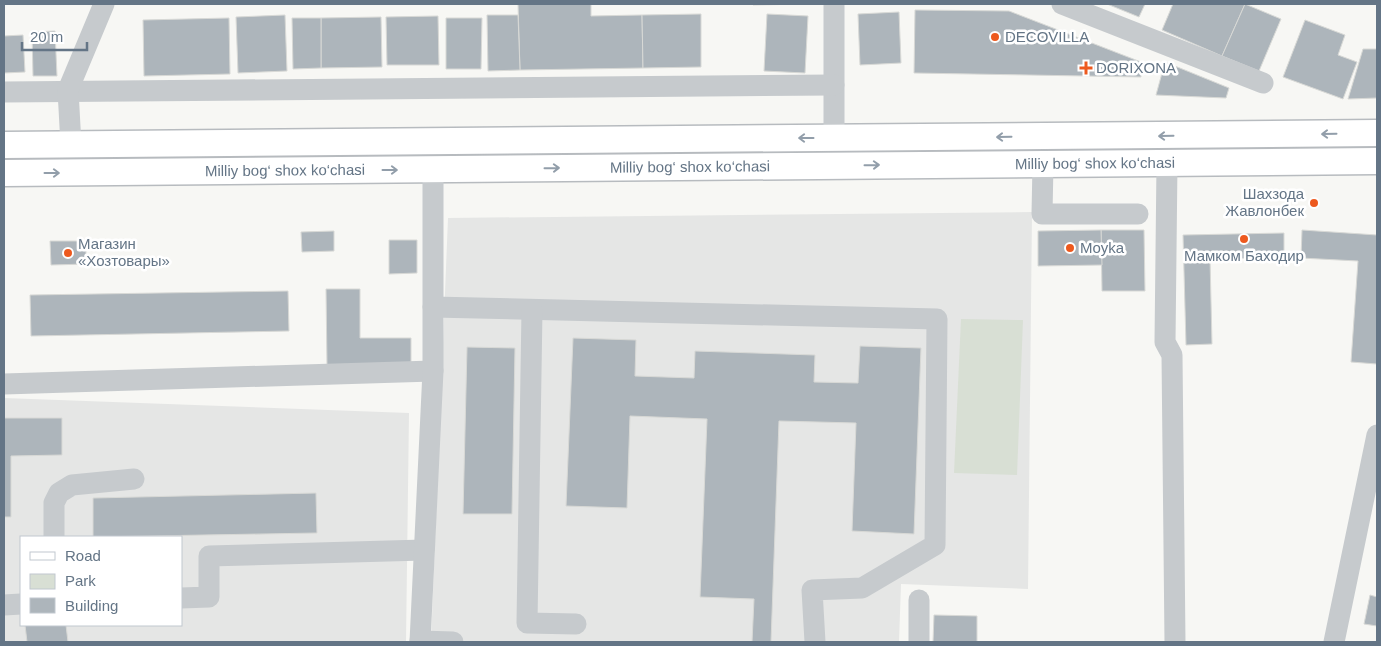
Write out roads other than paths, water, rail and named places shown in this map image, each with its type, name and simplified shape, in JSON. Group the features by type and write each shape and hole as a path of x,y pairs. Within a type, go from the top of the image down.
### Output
{"main road":[{"name":"Milliy bog‘ shox ko‘chasi","path":"4,145 1377,133"},
{"path":"834,138 834,166"},
{"path":"216,143 218,171"},
{"name":"Milliy bog‘ shox ko‘chasi","path":"4,173 1377,160"}],"street":[{"path":"71,145 68,90 104,4"},
{"path":"834,4 834,138"},
{"path":"1062,4 1263,83"},
{"path":"4,92 834,84"},
{"path":"1167,163 1165,342 1172,355 1175,642"},
{"path":"1043,164 1042,214 1138,214"},
{"path":"433,170 433,371 420,642 453,642"},
{"path":"432,307 937,319 935,545 862,588 812,590 814,642"},
{"path":"532,310 528,623 576,624"},
{"path":"4,384 433,371"},
{"path":"1334,642 1377,435"},
{"path":"54,536 54,503 59,493 72,485 134,479"},
{"path":"182,598 209,598 209,556 424,550"},
{"path":"919,600 919,642"},
{"path":"4,605 20,604"}],"place":[{"name":"DECOVILLA","path":"995,37"},
{"name":"DORIXONA","path":"1086,68"},
{"name":"Шахзода Жавлонбек","path":"1314,203"},
{"name":"Мамком Баходир","path":"1244,239"},
{"name":"Moyka","path":"1070,248"},
{"name":"Магазин «Хозтовары»","path":"68,253"}]}
